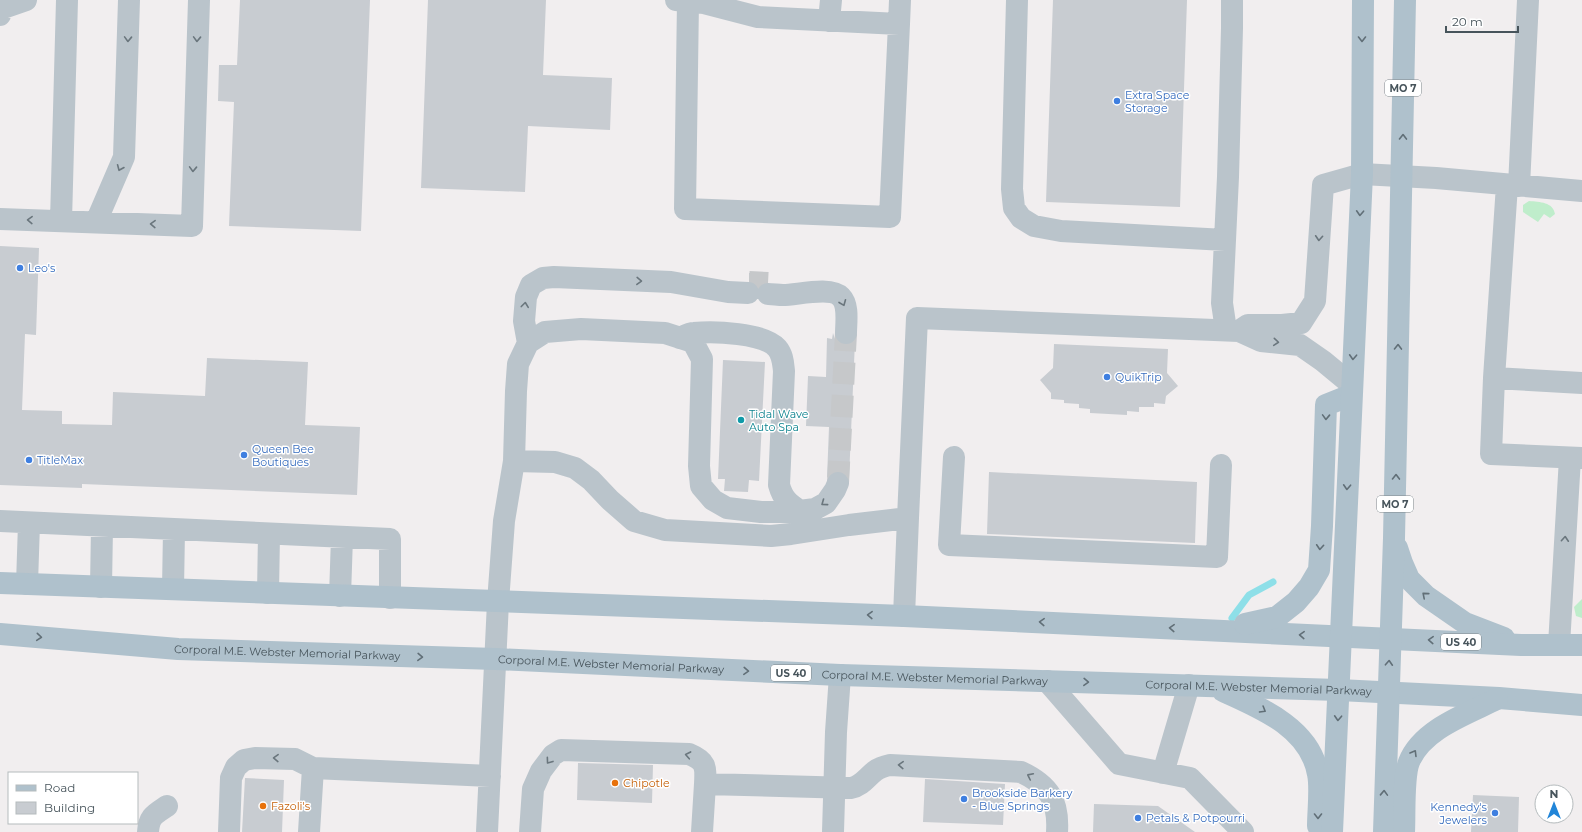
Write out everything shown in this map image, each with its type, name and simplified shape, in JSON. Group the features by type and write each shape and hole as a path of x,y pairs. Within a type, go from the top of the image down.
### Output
{"main road":[{"path":"1332,832 1362,174 1362,0"},
{"name":"MO 7","path":"1384,832 1394,538 1405,0"},
{"path":"1205,630 1261,622 1277,617 1296,602 1309,587 1319,570 1326,405 1351,390"},
{"path":"1394,538 1402,564 1409,579 1426,596 1465,623 1522,645"},
{"name":"US 40","path":"0,583 904,616 1522,645 1582,645"},
{"name":"Corporal M.E. Webster Memorial Parkway","path":"1,634 178,649 496,659 840,675 1339,690 1499,698 1582,705"},
{"path":"1215,686 1258,707 1282,722 1296,733 1308,747 1318,774 1318,832"},
{"path":"1404,832 1406,777 1409,762 1419,745 1440,727 1499,698"}],"lane":[{"path":"0,15 0,9 26,0"},
{"path":"61,221 67,0"},
{"path":"96,222 124,157 129,0"},
{"path":"0,219 192,226 199,0"},
{"path":"899,24 830,10 758,17 704,3 682,1 685,209 890,217 899,24 900,0"},
{"path":"1017,0 1012,189 1014,208 1021,218 1034,226 1061,231 1225,240"},
{"path":"1232,0 1232,51 1222,303 1233,330"},
{"path":"1528,0 1513,185 1494,378 1491,454 1576,458 1563,578 1560,645"},
{"path":"1233,330 1248,325 1282,325 1301,323 1315,301 1323,185 1362,174 1582,191"},
{"path":"528,343 524,321 526,297 531,285 543,278 554,277 663,282 728,292 758,288 784,295 822,291 837,293 842,298 846,311 846,333"},
{"path":"904,616 918,318 1233,330 1261,341 1300,345 1323,360 1351,390"},
{"path":"487,832 498,602 504,521 514,461 518,364 528,343 545,332 581,329 665,333 693,342 702,359 699,466 702,486 713,500 727,508 761,512 815,509 826,503 836,490 838,483"},
{"path":"680,338 693,333 741,334 765,339 777,347 783,357 784,371 779,485 782,495 789,504 800,511"},
{"path":"1494,378 1582,383"},
{"path":"954,457 949,545 1217,557 1221,465"},
{"path":"514,461 555,462 575,468 591,480 610,500 634,521 665,530 771,536 908,518"},
{"path":"0,521 102,527 390,539 390,598"},
{"path":"27,584 29,523"},
{"path":"101,587 102,527"},
{"path":"173,589 174,530"},
{"path":"268,593 269,534"},
{"path":"340,596 342,537"},
{"path":"833,832 836,732 840,675"},
{"path":"1047,681 1119,764 1190,778 1243,832"},
{"path":"1163,773 1189,685"},
{"path":"530,832 532,789 541,771 553,755 561,750 689,754 698,758 703,763 706,772 702,832"},
{"path":"229,832 232,778 236,767 244,760 255,758 295,759 312,768 490,776"},
{"path":"705,784 834,788 857,787 874,771 883,766 890,765 1021,772 1036,779 1047,791 1055,804 1058,817 1057,832"},
{"path":"309,832 312,768"},
{"path":"148,832 152,816 167,806"}],"green space":[{"path":"1529,201 1542,202 1549,205 1554,210 1555,214 1550,218 1544,214 1538,222 1523,212 1523,205"},
{"path":"1582,599 1582,618 1576,616 1574,607"}],"building":[{"path":"240,0 370,0 361,231 229,226 234,102 218,101 219,65 237,65"},
{"path":"428,0 546,0 543,75 612,78 610,130 528,126 525,192 421,188"},
{"name":"Extra Space Storage","path":"1053,0 1187,0 1180,207 1046,202"},
{"path":"0,246 39,248 36,335 25,334 22,410 62,411 62,424 112,425 113,392 205,396 207,358 308,362 305,425 360,427 357,495 82,484 82,488 0,485"},
{"path":"749,273 768,274 768,282 762,283 758,286 754,282 749,281"},
{"name":"Tidal Wave Auto Spa","path":"833,333 835,339 840,344 852,344 855,341 849,478 843,472 837,471 831,473 827,478 829,427 806,426 808,376 826,377 827,338 832,339"},
{"name":"QuikTrip","path":"1054,344 1168,349 1167,373 1178,386 1166,396 1165,404 1154,403 1154,407 1139,407 1139,412 1127,411 1127,415 1090,413 1090,409 1079,408 1079,404 1064,403 1064,400 1051,399 1051,393 1040,380 1053,368"},
{"name":"Tidal Wave Auto Spa","path":"723,360 765,362 759,481 749,480 748,492 724,491 725,479 718,479"},
{"path":"989,472 1197,482 1195,543 987,534"},
{"name":"Chipotle","path":"578,763 653,765 652,803 577,800"},
{"name":"Fazoli's","path":"245,778 284,780 282,832 242,832"},
{"name":"Brookside Barkery - Blue Springs","path":"925,779 1005,784 1003,825 923,822"},
{"name":"Kennedy's Jewelers","path":"1473,795 1519,797 1518,832 1471,832"},
{"path":"1094,804 1158,806 1195,832 1093,832"}],"waterway":[{"path":"1232,618 1249,595 1273,582"}],"tunnel":[{"path":"749,282 768,283"},
{"path":"838,483 846,333"}],"place":[{"name":"Extra Space Storage","path":"1117,101"},
{"name":"Leo's","path":"20,268"},
{"name":"QuikTrip","path":"1107,377"},
{"name":"Tidal Wave Auto Spa","path":"741,420"},
{"name":"Queen Bee Boutiques","path":"244,455"},
{"name":"TitleMax","path":"29,460"},
{"name":"Chipotle","path":"615,783"},
{"name":"Brookside Barkery - Blue Springs","path":"964,799"},
{"name":"Fazoli's","path":"263,806"},
{"name":"Kennedy's Jewelers","path":"1495,813"},
{"name":"Petals & Potpourri","path":"1138,818"}]}
